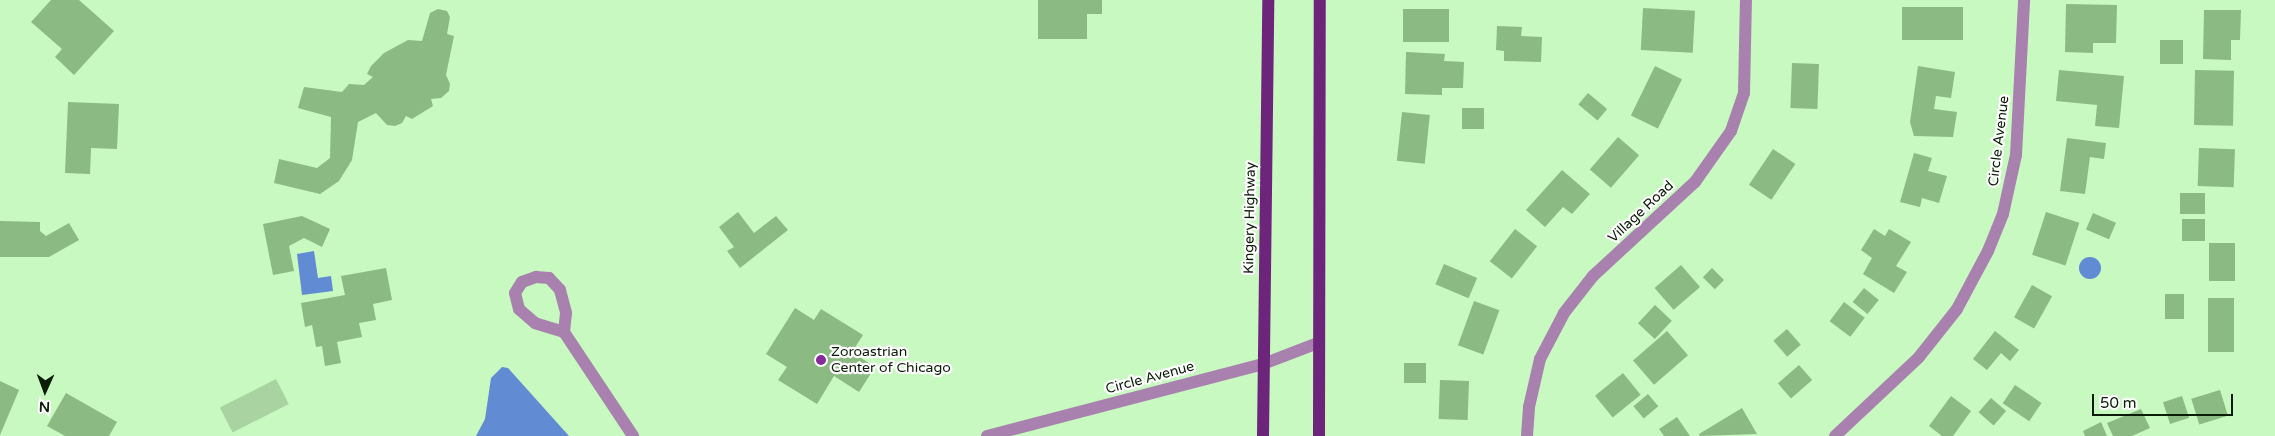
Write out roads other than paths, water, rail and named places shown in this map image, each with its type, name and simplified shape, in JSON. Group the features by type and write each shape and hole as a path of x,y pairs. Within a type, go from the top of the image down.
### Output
{"main road":[{"name":"Kingery Highway","path":"1263,436 1262,364 1268,0"},
{"path":"1318,436 1320,0"}],"street":[{"name":"Village Road","path":"1527,436 1529,407 1540,359 1564,313 1593,276 1695,182 1732,132 1744,92 1746,0"},
{"name":"Circle Avenue","path":"1835,436 1919,357 1957,309 1985,258 2003,214 2016,155 2024,0"},
{"path":"564,332 566,313 560,290 549,278 536,277 522,282 515,292 519,309 535,323 564,332 633,436"},
{"name":"Circle Avenue","path":"987,436 1262,364 1318,343"}],"water":[{"path":"314,251 318,278 331,276 333,291 302,295 297,254"},
{"path":"2090,257 2098,260 2101,268 2098,276 2090,279 2082,276 2079,268 2082,260"},
{"path":"502,367 508,368 569,436 476,436 485,419 491,378"}],"place":[{"name":"Zoroastrian Center of Chicago","path":"821,360"}]}
